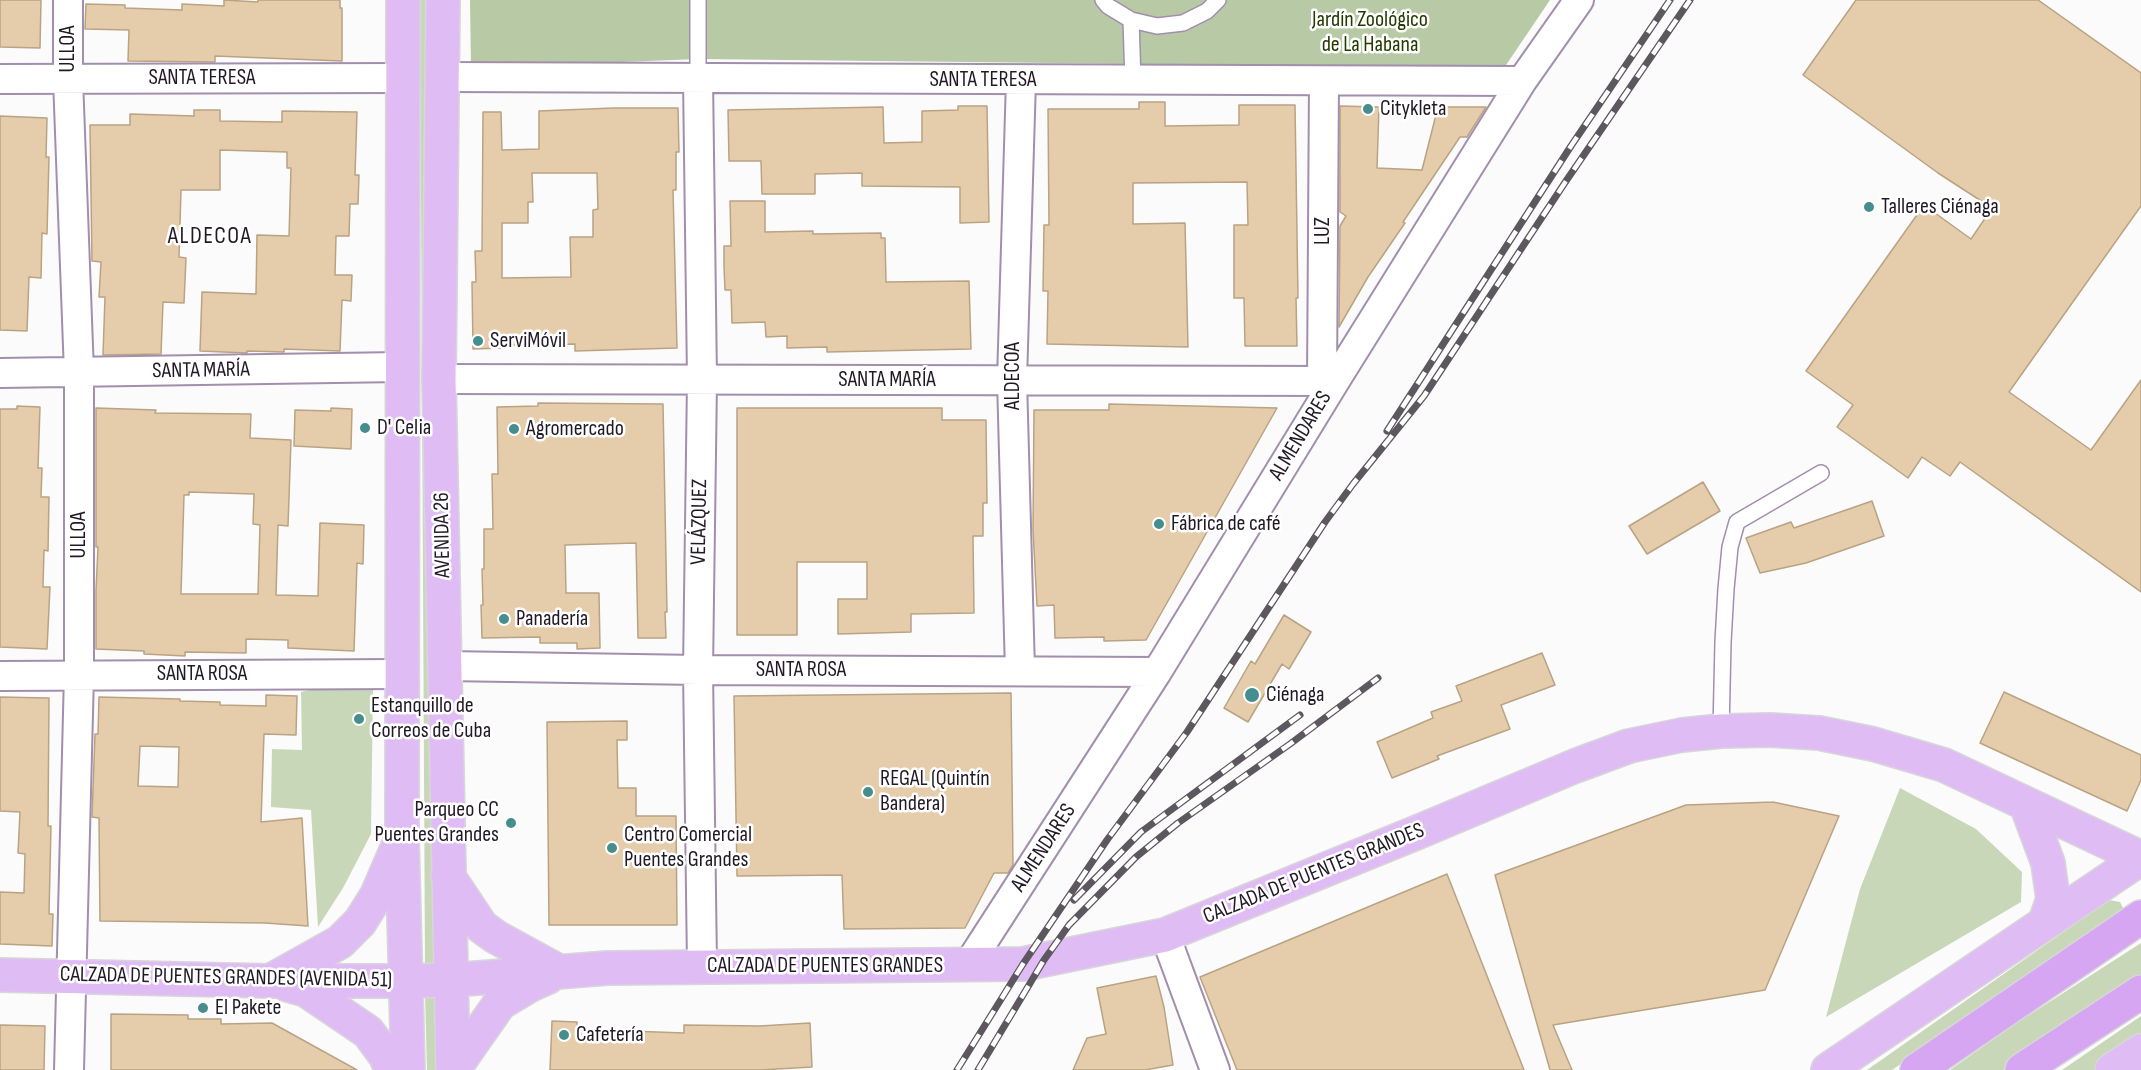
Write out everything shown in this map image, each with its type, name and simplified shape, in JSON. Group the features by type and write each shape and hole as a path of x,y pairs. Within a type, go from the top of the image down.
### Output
{"highway":[{"path":"1917,1070 2141,917"},
{"path":"2022,1070 2141,992"}],"main road":[{"name":"AVENIDA 26","path":"403,0 402,837 408,1070"},
{"name":"AVENIDA 26","path":"443,0 439,379 453,1070"},
{"name":"CALZADA DE PUENTES GRANDES","path":"452,980 609,968 1023,964 1165,935 1585,762 1640,744 1682,735 1721,731 1770,730 1819,733 1873,744 1944,765 2141,858"},
{"path":"2026,804 2048,863 2053,899 2045,923"},
{"path":"272,981 340,942 360,922 377,894 402,837"},
{"path":"1828,1070 2141,858"},
{"path":"448,876 483,927 496,937 560,972"},
{"path":"453,1070 500,1003 530,985 560,972"},
{"name":"CALZADA DE PUENTES GRANDES (AVENIDA 51)","path":"0,975 272,981 452,980"},
{"path":"272,981 306,990 368,1032 385,1055 392,1070"},
{"path":"2112,1070 2141,1051"}],"street":[{"name":"ULLOA","path":"68,0 68,78 79,373 79,674 69,1070"},
{"name":"ALMENDARES","path":"968,965 1157,672 1329,381 1522,81 1579,0"},
{"name":"SANTA TERESA","path":"443,77 1522,81"},
{"name":"SANTA TERESA","path":"0,79 404,78"},
{"name":"VELÁZQUEZ","path":"698,78 702,380 698,670 702,966"},
{"name":"ALDECOA","path":"1020,671 1012,380 1021,80"},
{"name":"LUZ","path":"1324,81 1329,381"},
{"name":"SANTA MARÍA","path":"0,373 401,367"},
{"name":"SANTA MARÍA","path":"439,379 1329,381"},
{"name":"SANTA ROSA","path":"446,666 698,670 1157,672"},
{"name":"SANTA ROSA","path":"0,676 403,674"},
{"path":"1165,935 1215,1070"}],"lane":[{"path":"698,0 698,78"},
{"path":"1103,0 1108,6 1131,20 1157,26 1183,23 1207,11 1218,0"},
{"path":"1131,20 1133,81"},
{"path":"1721,731 1723,642 1729,558 1737,522 1821,473"}],"green space":[{"path":"420,0 429,0 434,967 425,967"},
{"name":"Jardín Zoológico de La Habana","path":"470,0 1550,0 1504,68 698,59 471,68"},
{"path":"323,687 373,690 371,834 343,888 318,927 311,810 271,807 272,749 302,750 301,692"},
{"path":"1900,788 1976,829 2022,872 2021,902 1826,1017 1860,889"},
{"path":"2109,900 2120,902 2123,908 2122,913 1892,1070 1867,1070"},
{"path":"2141,943 2141,979 2003,1070 1950,1070 2012,1026"},
{"path":"425,994 435,994 437,1070 427,1070"},
{"path":"2141,1016 2141,1038 2094,1070 2062,1070"}],"building":[{"path":"0,0 41,0 40,48 0,47"},
{"path":"224,0 258,2 258,0 340,0 342,61 215,56 215,62 128,61 129,30 85,29 86,4 182,10 182,4 224,6"},
{"path":"1856,0 2038,0 2141,73 2141,206 2009,392 2091,450 2141,380 2141,592 1960,462 1950,476 1922,457 1908,478 1837,427 1853,405 1806,371 1924,205 1971,239 1992,208 1938,173 1803,75"},
{"path":"1139,102 1165,102 1165,126 1239,125 1239,105 1295,105 1297,346 1245,346 1244,298 1234,298 1234,225 1248,225 1247,182 1133,183 1133,224 1185,223 1188,347 1047,344 1048,291 1043,291 1044,225 1049,225 1048,109 1139,109"},
{"path":"958,106 987,106 989,222 960,223 960,187 862,186 862,173 815,174 815,194 762,194 761,161 729,161 728,110 883,107 884,143 922,142 922,111 958,110"},
{"path":"1340,106 1379,107 1377,168 1422,170 1438,107 1486,107 1467,137 1460,137 1403,222 1405,223 1368,277 1339,327 1340,226 1346,216 1340,212"},
{"path":"678,108 679,152 676,152 676,190 673,190 677,348 575,351 575,344 504,345 504,348 473,349 472,282 476,282 475,251 482,251 483,112 501,112 502,150 539,149 539,111","holes":["532,173 597,173 598,209 593,210 593,237 570,237 571,277 502,278 502,223 528,223 528,202 533,202"]},
{"path":"194,110 220,110 220,121 282,122 282,111 357,112 355,175 359,175 358,204 350,204 349,236 336,236 335,275 352,275 351,301 342,300 340,351 284,349 284,352 247,351 247,353 200,351 202,292 256,294 257,235 289,236 291,168 287,168 287,152 220,150 220,190 181,190 179,257 186,258 184,303 163,302 161,354 103,355 105,297 99,297 101,262 92,261 90,125 130,125 130,114 194,116"},
{"path":"0,116 47,118 46,157 49,157 47,234 42,233 41,278 29,277 27,331 0,330"},
{"path":"730,201 765,201 765,232 881,233 881,238 885,238 886,282 969,281 971,349 827,352 827,347 787,348 787,336 766,337 765,322 732,323 731,290 725,290 724,267 724,246 731,246"},
{"path":"538,403 663,404 666,638 638,638 636,543 565,545 566,593 599,593 600,648 577,649 577,643 540,643 540,637 482,638 484,529 493,529 492,474 498,474 497,407 538,406"},
{"name":"Fábrica de café","path":"1109,404 1277,408 1146,640 1104,641 1104,637 1055,638 1054,605 1037,606 1033,530 1034,410 1109,410"},
{"path":"17,406 40,407 38,468 42,468 41,497 49,497 48,551 44,550 43,587 50,587 47,649 0,647 0,409 17,409"},
{"path":"96,408 156,410 155,413 251,414 250,438 291,440 288,526 278,525 276,595 318,596 320,523 364,525 363,564 357,563 354,651 288,648 288,640 246,639 246,653 185,652 185,656 96,649 98,547 96,547","holes":["189,492 254,494 253,524 260,525 258,594 181,594 184,495 189,495"]},
{"path":"331,408 352,409 351,449 294,446 295,410 331,411"},
{"path":"737,408 942,408 942,420 986,420 987,503 983,503 983,536 973,536 974,613 911,614 911,632 838,634 838,599 867,599 867,562 797,562 797,635 737,635"},
{"path":"1703,482 1720,511 1647,554 1629,526"},
{"path":"1872,501 1884,536 1806,563 1760,573 1746,538 1791,522 1794,528"},
{"path":"1284,615 1311,632 1289,669 1282,664 1248,722 1224,708 1251,661 1255,664"},
{"path":"1542,653 1555,685 1501,705 1510,729 1437,756 1439,759 1392,778 1377,742 1433,718 1431,712 1462,701 1456,686"},
{"path":"2004,692 2141,755 2141,780 2127,811 1980,743"},
{"path":"1011,693 1013,865 1008,873 994,873 965,928 844,929 842,875 737,876 734,696"},
{"path":"266,695 297,696 296,735 264,734 261,822 302,818 308,926 265,923 100,921 99,818 92,817 95,734 98,734 99,697 180,699 180,701 220,702 220,705 266,706","holes":["140,746 179,747 178,787 138,786"]},
{"path":"0,697 49,698 48,826 51,826 49,914 53,914 52,946 0,944 0,892 24,893 25,854 18,853 20,812 0,811"},
{"name":"Centro Comercial Puentes Grandes","path":"627,721 627,740 617,740 618,788 636,788 636,816 676,816 677,925 549,925 547,722"},
{"path":"1773,802 1839,816 1765,990 1553,1025 1572,1070 1550,1070 1495,875 1686,805"},
{"path":"1447,874 1524,1070 1237,1070 1200,977"},
{"path":"1156,976 1164,1007 1173,1065 1145,1070 1073,1070 1087,1038 1106,1034 1097,988"},
{"path":"111,1014 188,1015 188,1019 221,1019 221,1024 272,1023 357,1070 111,1070"},
{"path":"552,1021 577,1022 577,1029 684,1033 684,1025 760,1026 810,1023 812,1067 760,1070 550,1070"},
{"path":"0,1025 45,1026 44,1070 0,1070"}],"railway":[{"path":"1387,431 1571,146 1670,0"},
{"path":"957,1070 1023,964 1107,840 1187,732 1325,522 1424,396 1566,181 1690,0"},
{"path":"978,1070 1044,960 1069,925 1136,857 1178,823 1378,678"},
{"path":"1074,900 1141,832 1300,715"}],"place":[{"name":"Citykleta","path":"1368,109"},
{"name":"Talleres Ciénaga","path":"1869,207"},
{"name":"ServiMóvil","path":"478,341"},
{"name":"D' Celia","path":"365,428"},
{"name":"Agromercado","path":"514,429"},
{"name":"Fábrica de café","path":"1159,524"},
{"name":"Panadería","path":"504,619"},
{"name":"Ciénaga","path":"1252,695"},
{"name":"Estanquillo de Correos de Cuba","path":"359,719"},
{"name":"REGAL (Quintín Bandera)","path":"868,792"},
{"name":"Parqueo CC Puentes Grandes","path":"511,823"},
{"name":"Centro Comercial Puentes Grandes","path":"612,848"},
{"name":"El Pakete","path":"203,1008"},
{"name":"Cafetería","path":"564,1035"}],"district":[{"name":"ALDECOA","path":"210,237"}]}
